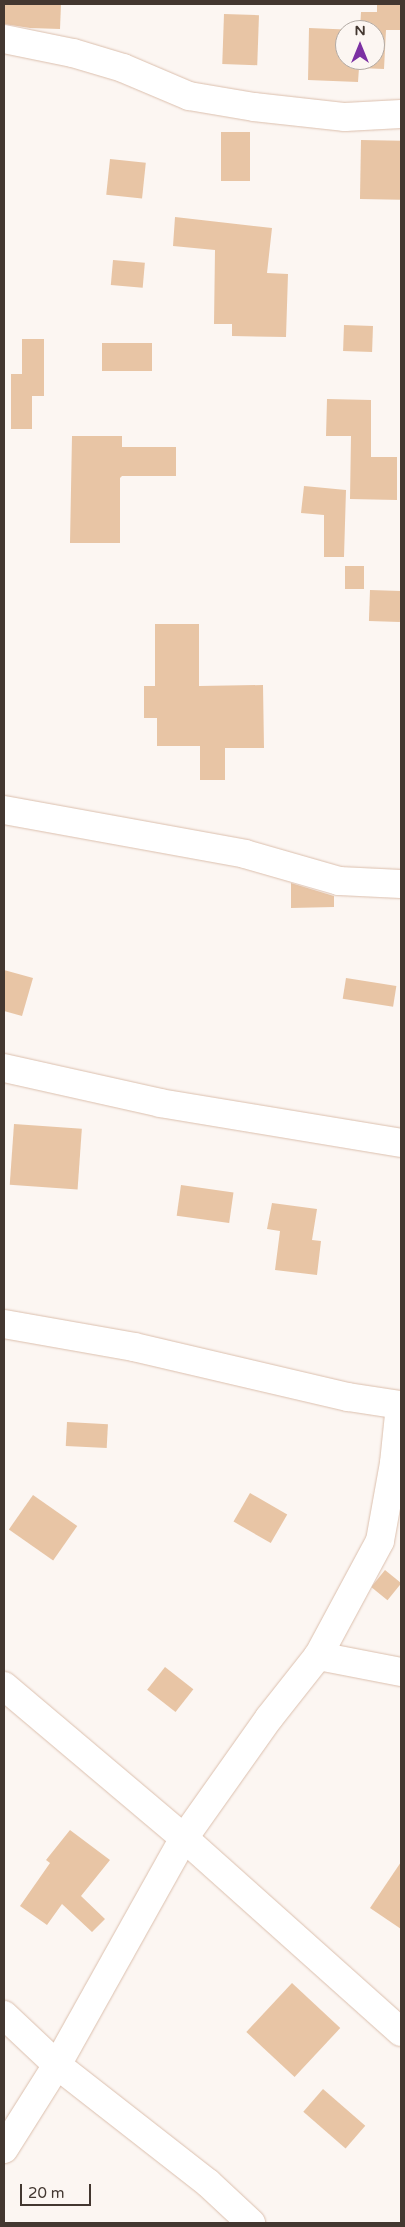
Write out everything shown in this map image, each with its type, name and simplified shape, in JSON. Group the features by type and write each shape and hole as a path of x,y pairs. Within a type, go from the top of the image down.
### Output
{"street":[{"path":"4,39 73,53 123,68 189,96 254,107 345,117 401,114"},
{"path":"4,810 245,854 339,881 401,884"},
{"path":"4,1068 160,1103 401,1144"},
{"path":"4,1324 134,1347 321,1391 400,1405 394,1463 380,1541 318,1656 269,1718 184,1838 57,2065 4,2149"},
{"path":"318,1656 401,1672"},
{"path":"363,1664 401,1694"},
{"path":"4,1686 184,1838 401,2032"},
{"path":"4,2015 57,2065 208,2183 251,2223"}],"building":[{"path":"5,4 61,4 60,29 30,28 4,24"},
{"path":"377,4 401,4 401,30 386,30 385,50 385,20 361,20 361,12 377,12"},
{"path":"224,14 259,15 257,65 222,64"},
{"path":"309,28 335,29 335,70 359,70 358,82 308,80"},
{"path":"221,132 250,132 250,181 221,181"},
{"path":"361,140 401,141 400,200 360,199"},
{"path":"110,159 146,163 142,199 106,195"},
{"path":"175,217 272,228 267,273 288,274 286,337 232,336 232,324 214,324 215,250 173,246"},
{"path":"113,260 145,263 143,288 111,285"},
{"path":"344,325 373,326 372,352 343,351"},
{"path":"22,339 44,339 44,396 32,396 32,429 11,429 11,374 22,374"},
{"path":"102,343 152,343 152,371 102,371"},
{"path":"327,399 371,400 371,457 397,457 397,500 350,499 351,436 326,436"},
{"path":"72,436 122,436 122,447 176,447 176,476 122,476 120,478 120,543 70,543"},
{"path":"304,486 346,490 344,557 324,557 324,515 301,513"},
{"path":"345,566 364,566 364,589 345,589"},
{"path":"370,590 401,591 400,622 369,621"},
{"path":"155,624 199,624 199,686 263,685 264,748 225,748 225,780 200,780 200,746 157,746 157,718 144,718 144,686 155,686"},
{"path":"291,883 334,896 334,907 291,908"},
{"path":"4,970 33,978 22,1016 4,1011"},
{"path":"346,978 396,986 393,1007 343,999"},
{"path":"14,1124 82,1129 78,1190 10,1185"},
{"path":"181,1185 233,1192 229,1223 177,1216"},
{"path":"272,1203 317,1209 312,1240 321,1241 317,1275 275,1270 280,1231 267,1229"},
{"path":"67,1422 108,1424 107,1448 66,1446"},
{"path":"250,1493 287,1514 271,1543 234,1522"},
{"path":"33,1495 77,1526 53,1560 9,1529"},
{"path":"385,1570 401,1583 387,1600 371,1587"},
{"path":"165,1667 193,1689 176,1712 147,1690"},
{"path":"70,1830 110,1860 81,1896 105,1919 92,1932 62,1904 47,1925 20,1906 50,1863 46,1860"},
{"path":"401,1862 401,1929 370,1908"},
{"path":"292,1983 340,2028 295,2077 246,2032"},
{"path":"323,2089 365,2126 346,2148 303,2112"}]}
